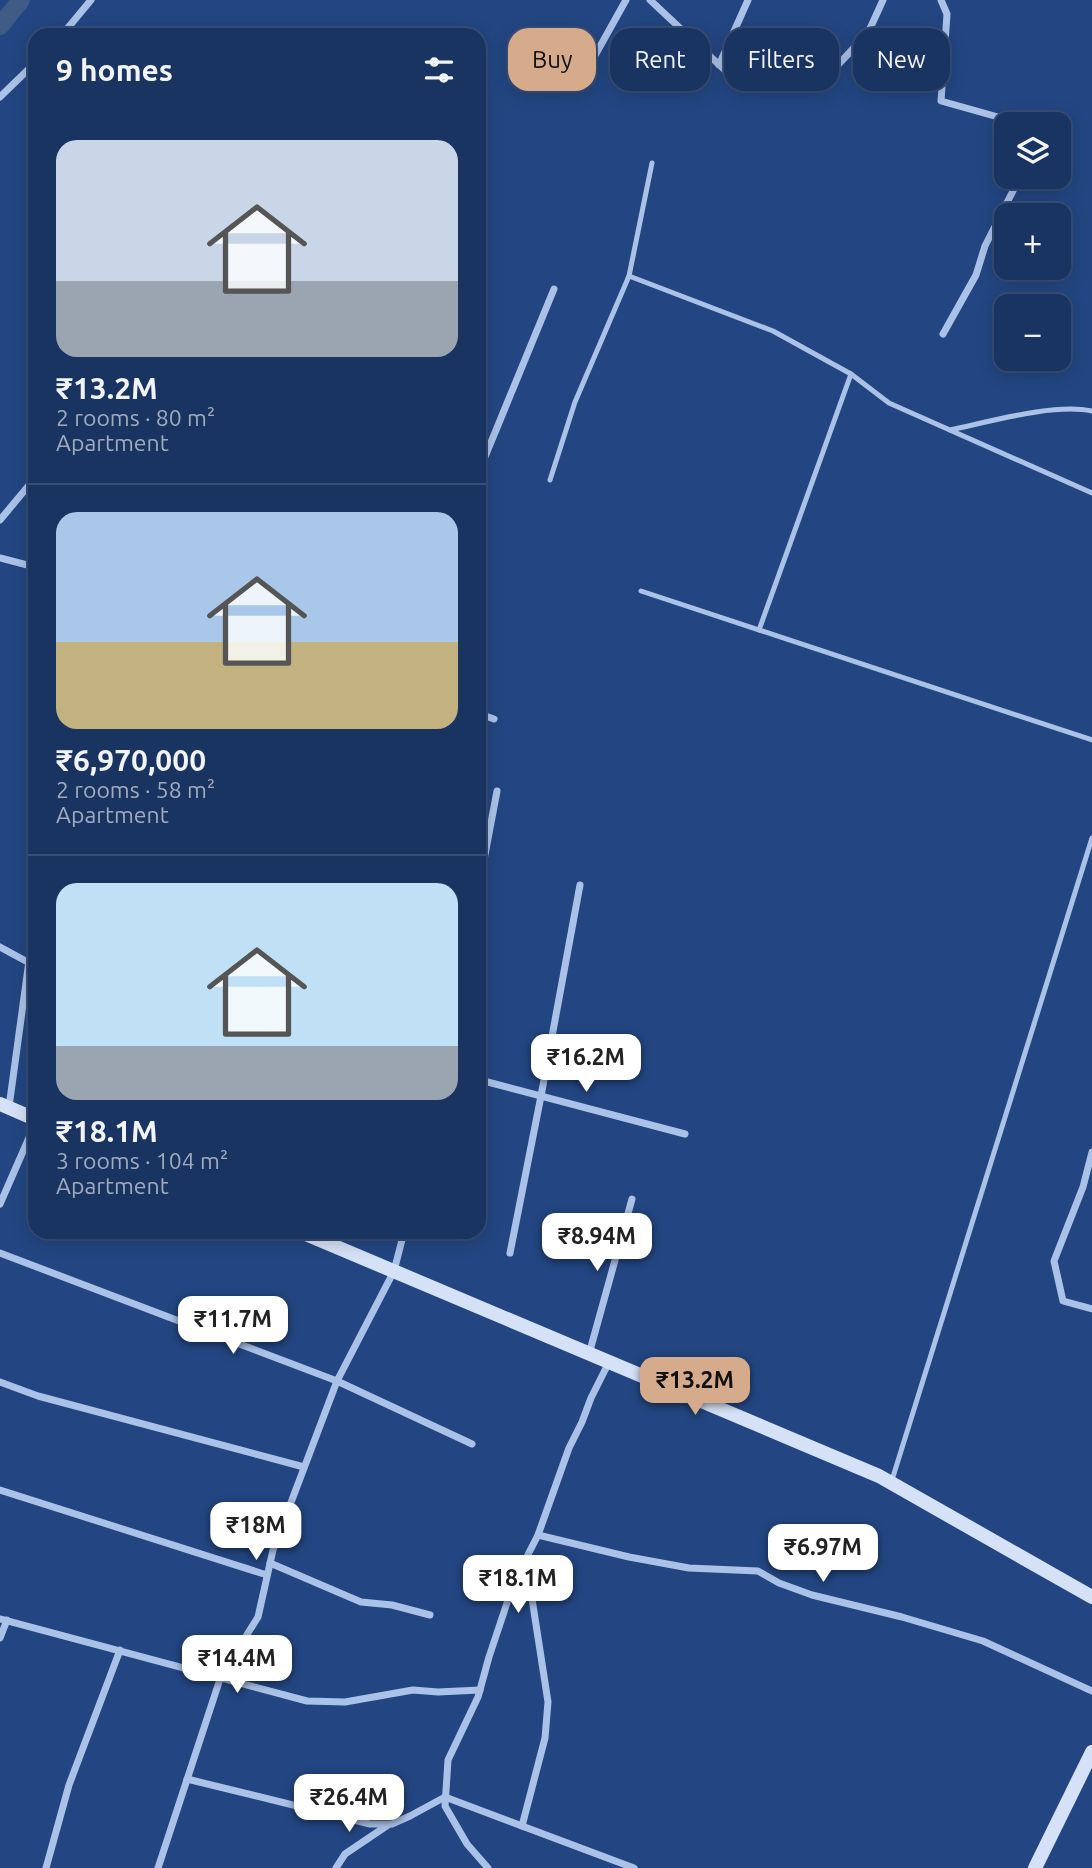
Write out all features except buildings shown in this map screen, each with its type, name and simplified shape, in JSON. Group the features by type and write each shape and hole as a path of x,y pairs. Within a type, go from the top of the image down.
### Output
{"street":[{"path":"68,28 91,0"},
{"path":"596,54 626,0"},
{"path":"650,0 724,70"},
{"path":"719,65 748,0"},
{"path":"839,64 868,33 883,0"},
{"path":"942,0 947,14 941,101 994,116"},
{"path":"0,97 28,70"},
{"path":"943,334 976,275 985,246 1014,189"},
{"path":"486,454 554,289"},
{"path":"0,520 28,486"},
{"path":"0,558 28,565"},
{"path":"486,716 495,719"},
{"path":"486,849 497,791"},
{"path":"510,1253 580,885"},
{"path":"0,947 28,962"},
{"path":"28,984 4,1106 28,1118"},
{"path":"486,1082 685,1134"},
{"path":"0,1204 28,1138"},
{"path":"1092,1152 1083,1187 1054,1261 1062,1301 1092,1309"},
{"path":"589,1354 632,1199"},
{"path":"318,1239 879,1476 1092,1597"},
{"path":"158,1868 221,1676 258,1617 273,1550 337,1381 394,1271 402,1239"},
{"path":"0,1253 337,1381 472,1444"},
{"path":"488,1868 467,1843 445,1806 448,1760 480,1690 514,1583 538,1535 569,1448 609,1362"},
{"path":"0,1382 38,1396 304,1468"},
{"path":"0,1490 267,1575"},
{"path":"538,1535 629,1557 689,1567 758,1571 779,1583 812,1595 902,1617 983,1641 1092,1691"},
{"path":"523,1826 545,1738 548,1702 525,1559"},
{"path":"270,1563 361,1602 393,1605 430,1615"},
{"path":"0,1638 3,1619 307,1701 345,1702 413,1690 480,1690"},
{"path":"46,1868 69,1785 120,1650"},
{"path":"1035,1868 1092,1752"},
{"path":"187,1779 324,1814 370,1824 388,1824"},
{"path":"336,1868 345,1854 388,1824 410,1816 445,1797 635,1868"}],"lane":[{"path":"550,480 575,402 629,276 652,163"},
{"path":"629,276 772,331 851,374 889,403 1092,493"},
{"path":"759,630 851,374"},
{"path":"950,430 1026,414 1077,408 1092,411"},
{"path":"641,591 1092,740"},
{"path":"891,1483 1092,838"}],"waterway":[{"path":"0,26 21,0"}]}
